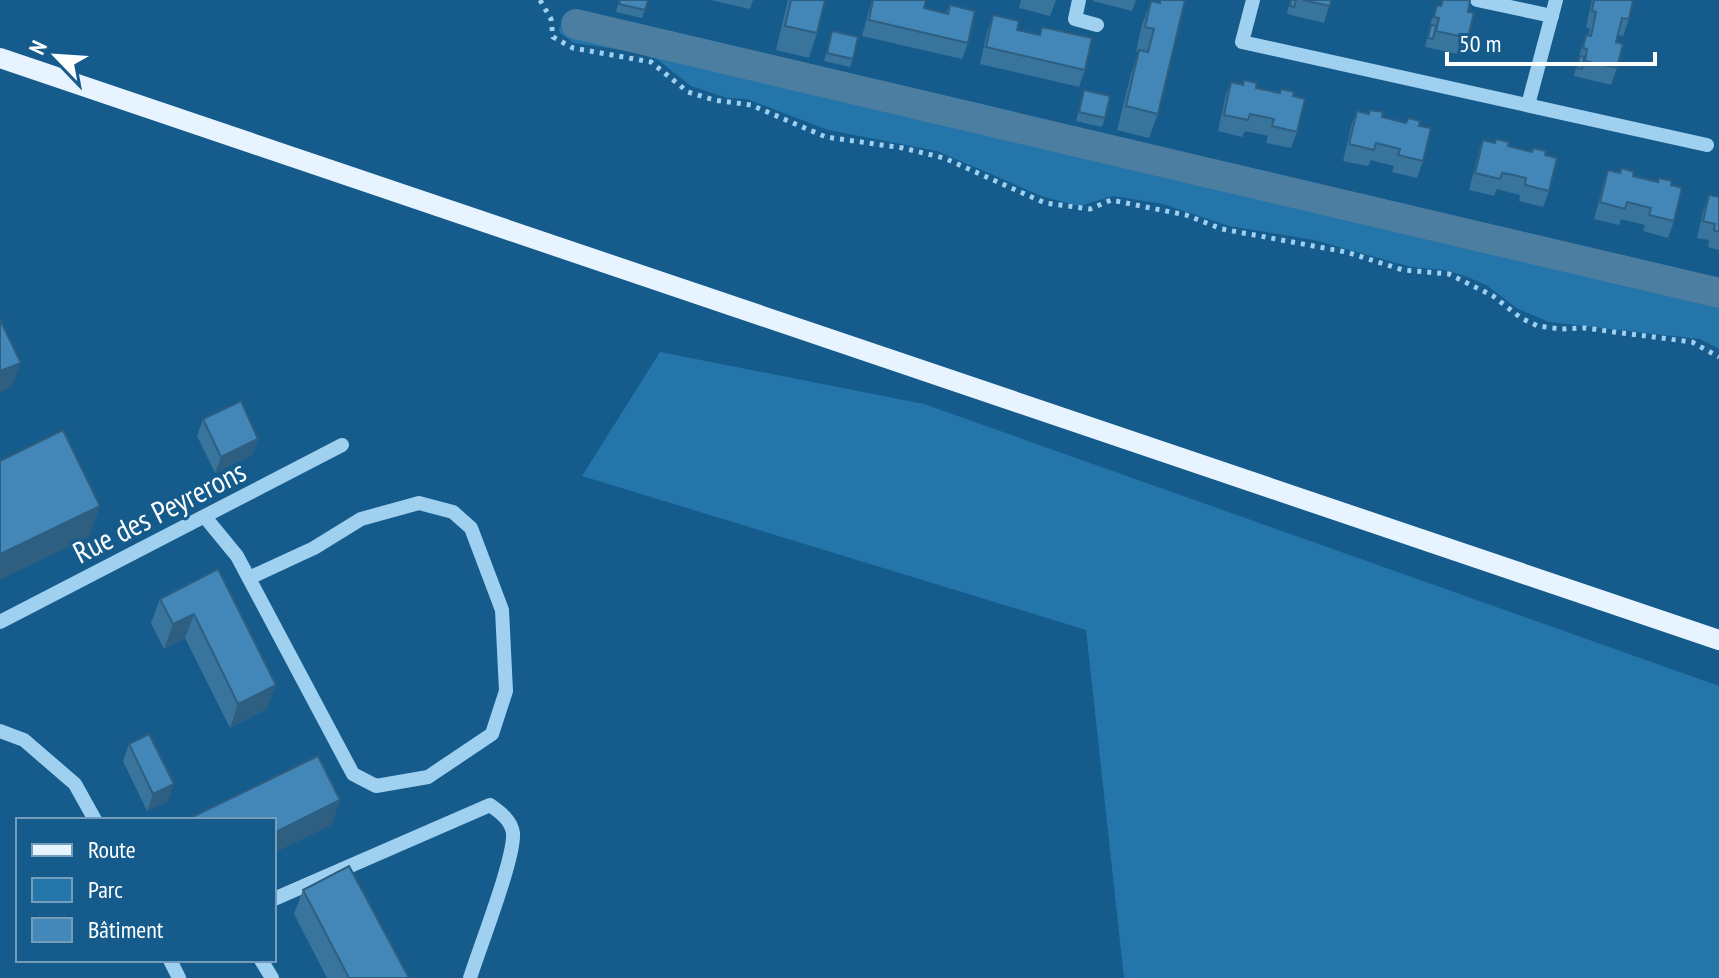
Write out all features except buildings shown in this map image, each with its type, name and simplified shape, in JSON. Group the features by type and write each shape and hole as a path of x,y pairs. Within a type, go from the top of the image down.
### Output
{"main road":[{"path":"0,58 1719,640"}],"street":[{"path":"1079,0 1075,19 1097,25"},
{"path":"1253,0 1242,42 1707,145"},
{"path":"1477,0 1552,16"},
{"path":"1528,105 1556,0"},
{"name":"Rue des Peyrerons","path":"0,622 342,445"},
{"path":"205,517 237,556 353,774 376,786 428,777 492,734 506,691 502,610 471,528 453,512 419,503 361,519 314,548 249,578"},
{"path":"0,731 24,740 75,784 94,818"},
{"path":"276,898 490,805 506,817 513,833 508,861 470,978"}],"path":[{"path":"540,0 551,19 553,37 573,48 651,62 688,92 714,100 751,105 826,137 903,148 944,158 1045,203 1090,209 1111,200 1186,215 1222,229 1335,250 1403,270 1449,274 1493,296 1521,318 1538,326 1584,328 1692,342 1719,357"}],"green space":[{"path":"559,27 716,70 1719,308 1719,349 1700,339 1549,322 1518,309 1486,285 1465,276 1445,270 1411,267 1314,240 1229,226 1163,204 1113,196 1079,206 1044,197 937,151 828,130 747,99 727,98 691,86 658,60 635,52 574,43 560,33"},
{"path":"660,352 924,404 1719,686 1719,978 1124,978 1086,630 582,476"}],"waterway":[{"path":"576,24 1719,293"}]}
